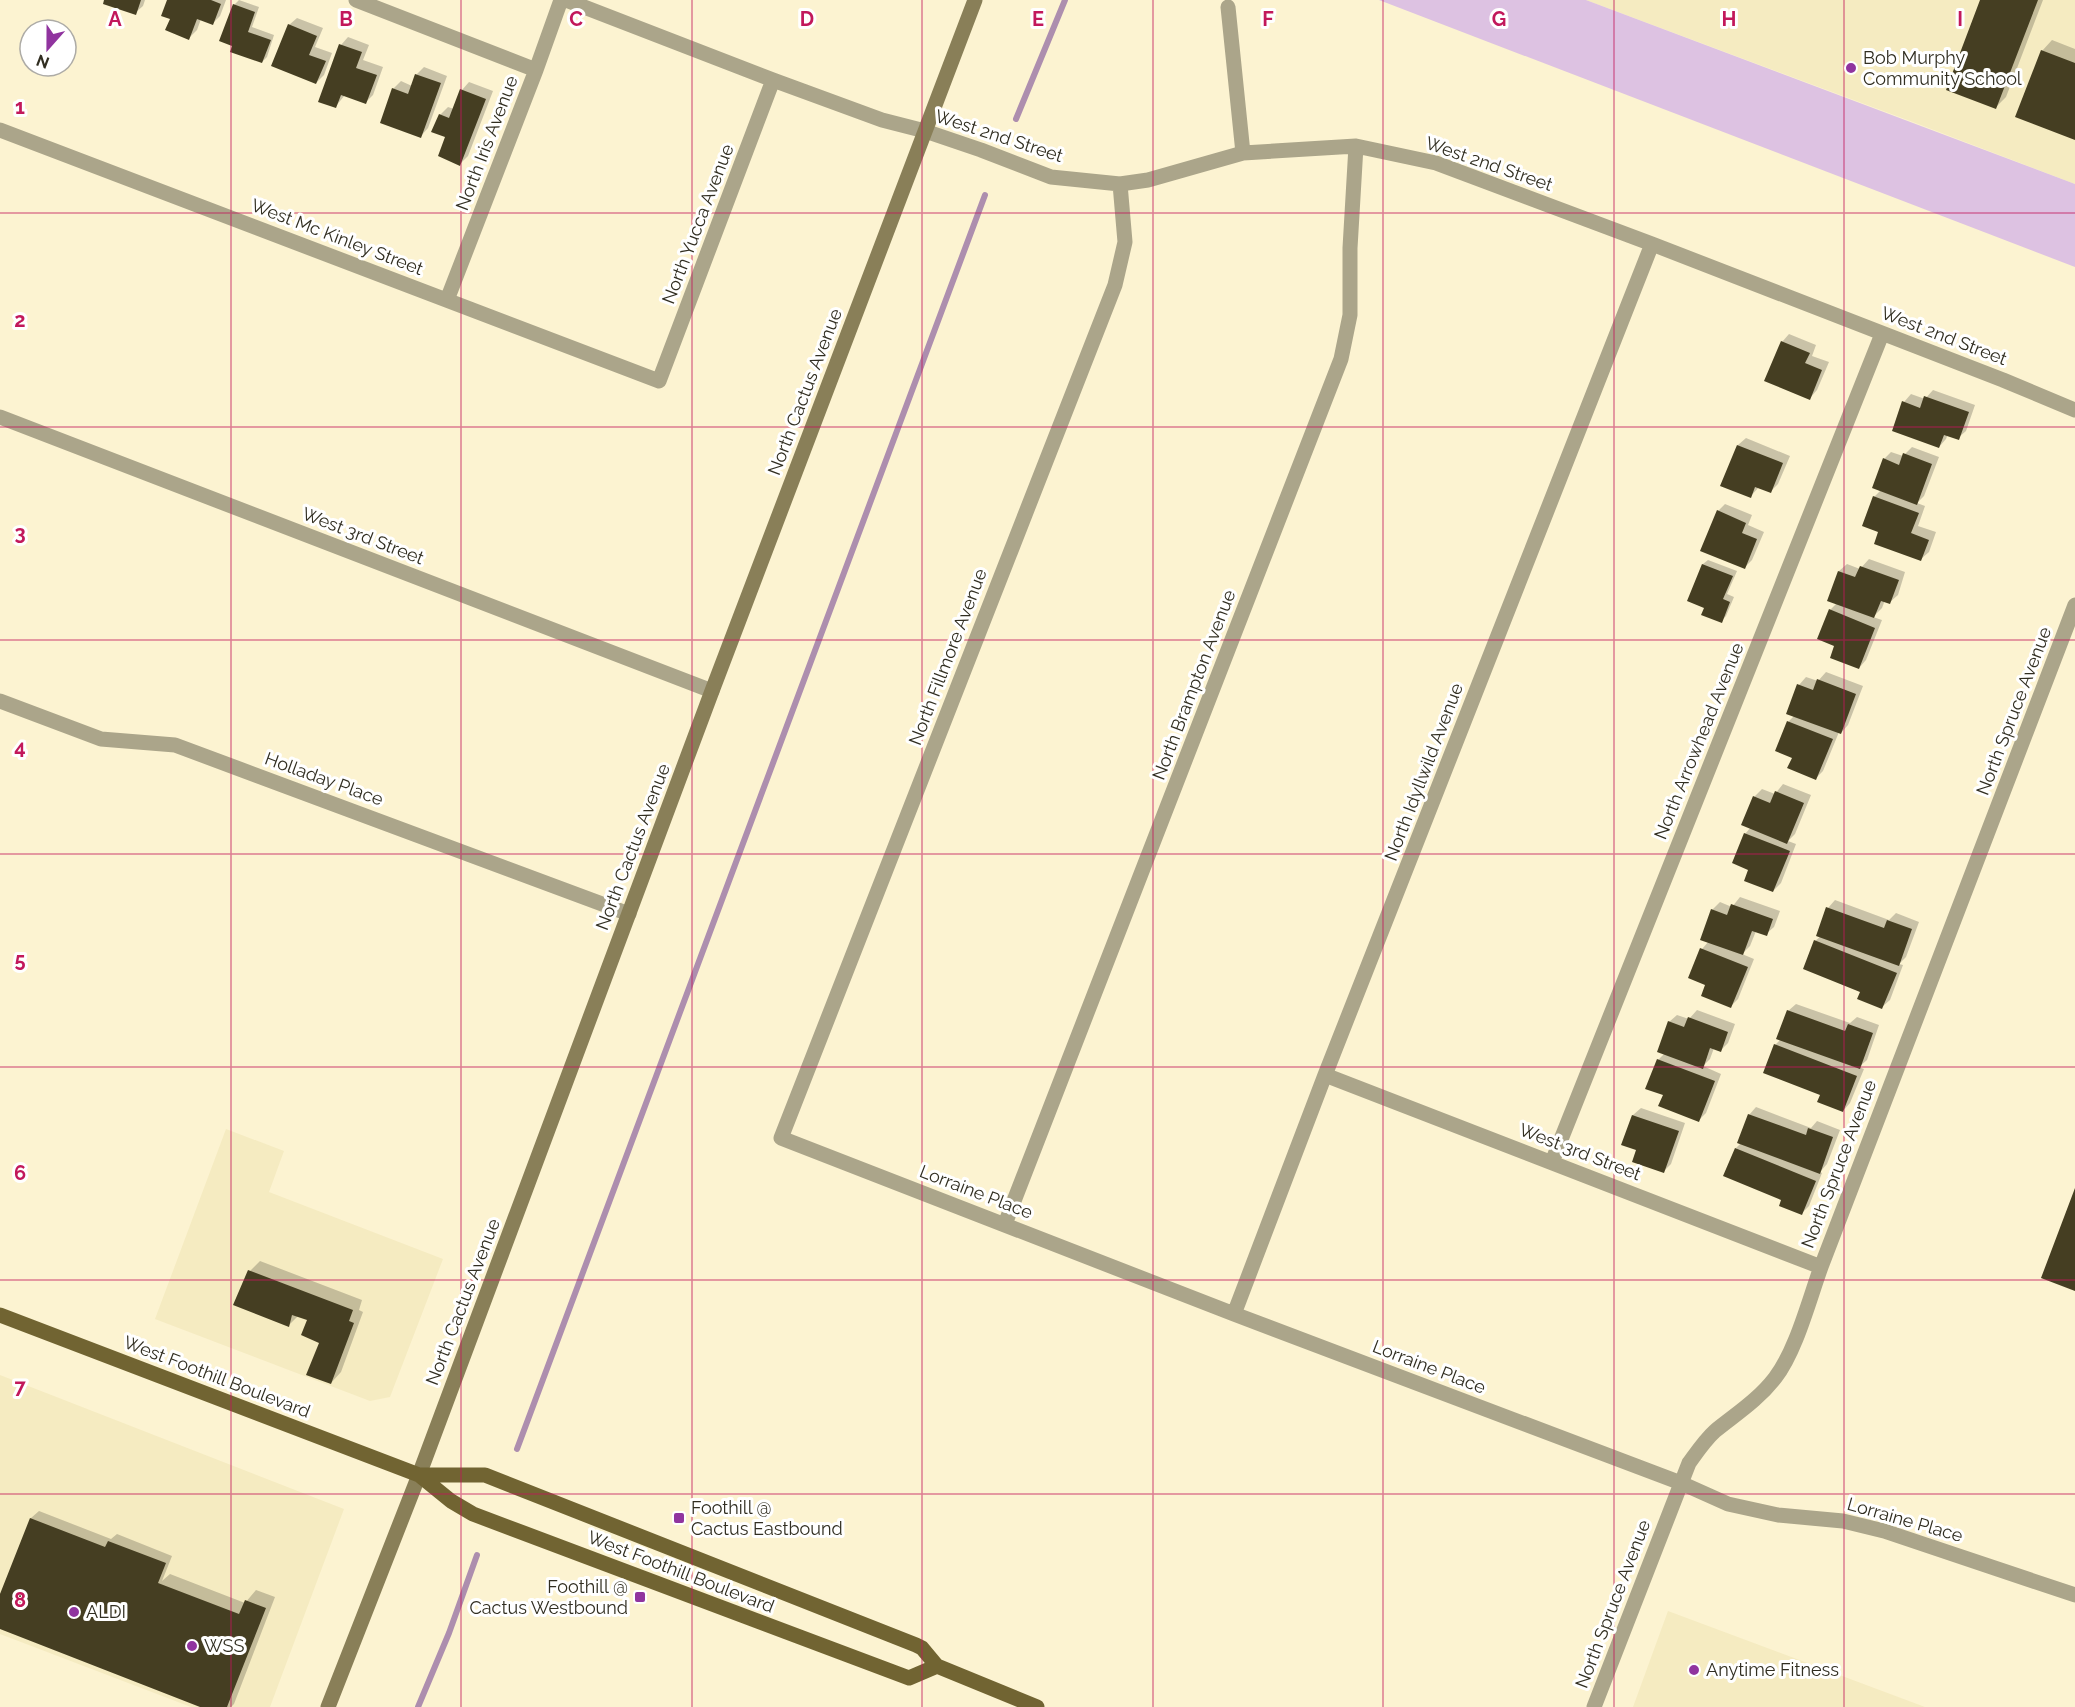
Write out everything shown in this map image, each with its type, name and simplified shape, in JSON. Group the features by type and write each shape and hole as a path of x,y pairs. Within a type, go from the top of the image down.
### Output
{"main road":[{"name":"North Cactus Avenue","path":"327,1707 419,1475 712,692 975,0"},
{"name":"West Foothill Boulevard","path":"0,1315 419,1475 451,1501 473,1514 818,1645 909,1678 937,1666"},
{"name":"West Foothill Boulevard","path":"419,1475 485,1475 916,1645 927,1653 937,1666 1037,1707"}],"street":[{"path":"356,0 536,70"},
{"name":"North Iris Avenue","path":"447,300 561,0"},
{"name":"West 2nd Street","path":"566,0 882,120 925,131 1051,177 1120,184 1148,180 1243,153 1356,146 1436,163 1652,244 2075,410"},
{"path":"1228,7 1243,153"},
{"name":"North Yucca Avenue","path":"659,381 773,80"},
{"name":"West Mc Kinley Street","path":"0,130 659,381"},
{"name":"North Brampton Avenue","path":"1005,1224 1341,359 1350,315 1350,248 1356,146"},
{"name":"North Fillmore Avenue","path":"781,1138 1115,285 1125,243 1120,184"},
{"name":"North Idyllwild Avenue","path":"1234,1314 1325,1075 1652,244"},
{"name":"North Arrowhead Avenue","path":"1552,1162 1882,334"},
{"name":"West 3rd Street","path":"0,417 712,692"},
{"name":"North Spruce Avenue","path":"1594,1707 1689,1463 1702,1444 1714,1432 1744,1410 1776,1377 1790,1353 2075,605"},
{"name":"Holladay Place","path":"0,701 101,739 175,745 629,914"},
{"name":"West 3rd Street","path":"1325,1075 1821,1267"},
{"name":"Lorraine Place","path":"781,1138 1728,1503 1778,1515 1843,1521 1881,1530 2075,1595"}],"shaded area":[{"path":"1379,0 1586,0 2075,184 2075,267"},
{"path":"1586,0 2075,0 2075,184 1913,122"},
{"path":"226,1129 284,1151 269,1192 443,1259 390,1397 370,1401 155,1319"},
{"path":"0,1375 344,1509 270,1707 191,1707 0,1634"},
{"path":"1668,1611 1925,1707 1633,1707"}],"building":[{"path":"104,0 141,0 136,15 103,4"},
{"path":"167,0 211,0 221,4 213,25 197,19 189,40 165,30 170,19 161,16"},
{"path":"1980,0 2038,0 1996,109 1946,90"},
{"path":"233,4 255,12 248,32 271,40 262,63 230,52 232,46 219,41"},
{"path":"288,24 317,36 309,55 326,61 316,84 271,66"},
{"path":"339,44 362,52 356,68 377,75 366,104 341,95 336,108 318,102"},
{"path":"2041,50 2075,63 2075,140 2015,117"},
{"path":"415,74 441,83 421,138 380,123 392,88 408,94"},
{"path":"460,89 486,99 460,166 438,156 445,137 431,132 439,114 449,118"},
{"path":"1781,341 1810,353 1805,363 1822,370 1810,400 1764,381"},
{"path":"1924,396 1969,412 1959,440 1944,435 1939,448 1892,431 1902,401 1920,408"},
{"path":"1737,445 1783,463 1771,493 1755,487 1751,498 1720,486"},
{"path":"1903,453 1932,464 1917,505 1872,488 1883,458 1899,465"},
{"path":"1873,496 1919,513 1911,533 1929,540 1921,561 1874,544 1878,532 1862,526"},
{"path":"1717,510 1746,523 1742,533 1757,539 1745,569 1700,551"},
{"path":"1702,564 1733,576 1723,599 1730,602 1722,623 1701,615 1704,608 1687,601"},
{"path":"1860,566 1899,580 1890,604 1881,601 1874,618 1827,601 1838,571 1855,577"},
{"path":"1829,609 1875,628 1859,669 1830,658 1834,646 1817,639"},
{"path":"1817,679 1856,694 1841,734 1786,714 1797,684 1813,690"},
{"path":"1787,721 1833,739 1816,780 1787,768 1792,758 1775,751"},
{"path":"1775,791 1804,803 1787,844 1741,825 1753,796 1770,803"},
{"path":"1744,833 1790,851 1773,892 1744,881 1748,870 1732,863"},
{"path":"1731,904 1773,919 1767,936 1752,931 1743,955 1700,940 1711,909 1727,915"},
{"path":"1826,907 1884,928 1887,920 1912,929 1899,966 1816,936"},
{"path":"1814,940 1897,973 1882,1009 1857,999 1860,992 1803,969"},
{"path":"1700,948 1748,967 1731,1008 1701,996 1705,985 1688,978"},
{"path":"1787,1010 1845,1031 1848,1024 1873,1033 1860,1069 1776,1039"},
{"path":"1688,1017 1728,1032 1721,1052 1710,1048 1703,1069 1657,1052 1668,1021 1684,1027"},
{"path":"1774,1044 1857,1076 1843,1112 1817,1102 1820,1095 1763,1073"},
{"path":"1657,1059 1715,1081 1699,1122 1658,1106 1663,1095 1645,1089"},
{"path":"1748,1114 1806,1135 1808,1128 1833,1137 1820,1174 1737,1143"},
{"path":"1632,1115 1679,1131 1664,1173 1632,1162 1636,1150 1621,1145"},
{"path":"1735,1148 1816,1181 1802,1215 1779,1206 1781,1200 1723,1176"},
{"path":"2075,1188 2075,1291 2041,1278"},
{"path":"248,1270 353,1310 349,1321 354,1323 331,1384 306,1375 319,1343 301,1335 307,1320 292,1315 289,1327 233,1305"},
{"path":"30,1518 105,1547 108,1541 166,1563 158,1583 239,1614 245,1600 266,1608 227,1707 200,1707 0,1629 0,1594"}],"waterway":[{"path":"1016,119 1065,0"},
{"path":"517,1449 985,195"},
{"path":"418,1707 449,1633 477,1555"}],"place":[{"name":"Bob Murphy Community School","path":"1851,68"},
{"name":"Foothill @ Cactus Eastbound","path":"679,1518"},
{"name":"Foothill @ Cactus Westbound","path":"640,1597"},
{"name":"ALDI","path":"74,1612"},
{"name":"WSS","path":"192,1646"},
{"name":"Anytime Fitness","path":"1694,1670"}]}
